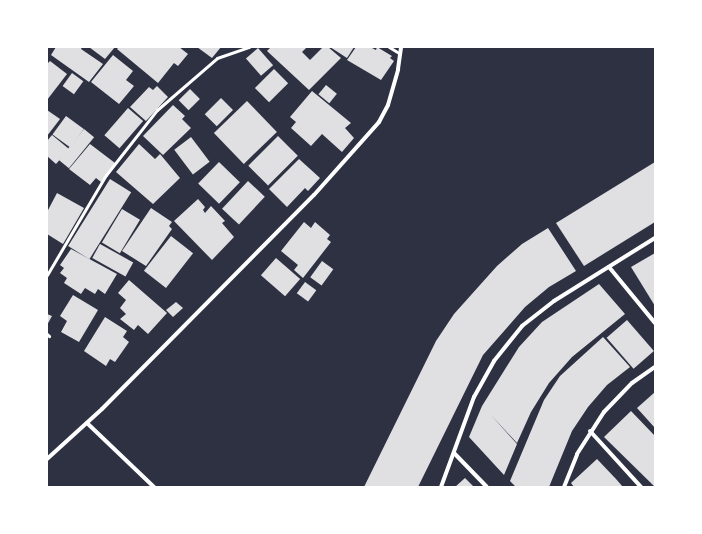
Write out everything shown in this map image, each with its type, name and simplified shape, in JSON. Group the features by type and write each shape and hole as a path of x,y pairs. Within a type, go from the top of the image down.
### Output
{"street":[{"path":"47,459 87,424 314,195 379,122 388,105 398,70 399,53 401,47"},
{"path":"441,487 474,397 494,361 522,326 554,301 655,238"},
{"path":"609,267 655,323"},
{"path":"564,487 590,431 604,412 632,384 655,367"},
{"path":"87,424 154,487"},
{"path":"590,431 641,487"},
{"path":"454,452 488,487"}],"lane":[{"path":"47,274 106,175 158,110 217,58 249,47"},
{"path":"390,47 399,53"}],"building":[{"path":"56,47 82,47 81,49 103,64 89,82 51,55"},
{"path":"89,47 115,47 105,59"},
{"path":"119,47 179,47 188,54 178,66 174,63 158,83 117,49"},
{"path":"197,47 221,47 212,58"},
{"path":"271,47 307,47 302,52 310,60 323,47 328,47 341,58 309,90 267,51"},
{"path":"330,47 354,47 347,58"},
{"path":"356,47 370,47 376,50 377,47 392,56 390,58 394,61 381,80 347,60"},
{"path":"258,48 273,65 261,76 246,58"},
{"path":"113,55 133,71 126,80 134,86 119,104 91,82"},
{"path":"50,61 67,74 47,100 47,64"},
{"path":"274,69 288,83 269,102 255,88"},
{"path":"72,73 83,81 74,94 63,86"},
{"path":"326,85 337,94 329,103 318,94"},
{"path":"157,86 168,97 146,121 130,107 149,87 153,90"},
{"path":"190,89 200,99 189,110 179,100"},
{"path":"312,91 351,123 345,128 354,138 342,152 322,134 311,146 291,128 296,122 290,117"},
{"path":"221,98 233,110 217,126 205,114"},
{"path":"247,101 277,132 244,164 214,133"},
{"path":"173,105 185,116 182,119 191,128 163,155 143,136"},
{"path":"128,108 143,121 119,148 104,135"},
{"path":"47,110 60,119 47,136"},
{"path":"66,116 84,129 70,148 52,135"},
{"path":"84,129 94,137 69,168 59,160"},
{"path":"52,135 69,149 56,164 47,156 47,141"},
{"path":"278,136 298,156 268,185 248,166"},
{"path":"191,137 210,162 193,174 174,150"},
{"path":"90,144 115,163 101,182 96,178 90,185 69,169"},
{"path":"139,144 155,159 160,154 180,178 153,204 116,172"},
{"path":"299,159 320,178 308,191 305,188 287,207 269,189"},
{"path":"219,162 240,182 219,204 198,184"},
{"path":"655,162 655,222 584,266 556,223"},
{"path":"110,179 131,192 89,259 68,246"},
{"path":"248,181 265,197 239,224 222,209"},
{"path":"57,193 84,208 63,244 47,234 47,212"},
{"path":"198,199 205,207 203,210 205,213 211,206 225,221 222,223 234,237 212,260 174,221"},
{"path":"151,208 172,222 169,226 172,229 146,266 122,251"},
{"path":"122,209 140,220 120,253 102,242"},
{"path":"304,222 311,228 315,222 330,235 327,239 331,242 303,278 294,270 298,265 281,251"},
{"path":"548,228 576,271 549,287 525,307 483,355 418,487 364,487 436,341 454,314 497,266 522,244"},
{"path":"171,236 193,253 166,288 144,271"},
{"path":"100,244 133,262 125,276 92,258"},
{"path":"71,249 117,274 105,294 98,289 95,294 85,288 81,294 64,283 67,278 60,273 64,268 60,265"},
{"path":"655,253 655,306 631,267"},
{"path":"276,258 300,279 285,296 261,275"},
{"path":"322,261 333,269 322,285 310,277"},
{"path":"129,280 167,313 148,334 138,325 134,330 120,319 126,314 120,308 126,300 118,293"},
{"path":"305,282 316,290 308,302 297,293"},
{"path":"599,284 625,314 572,357 549,383 531,412 517,443 490,414 517,444 504,475 469,437 482,406 519,347 542,322"},
{"path":"73,295 98,310 79,342 61,332 67,321 60,316"},
{"path":"176,302 183,308 173,317 166,310"},
{"path":"47,314 52,316 47,325"},
{"path":"105,317 127,331 123,337 129,342 115,362 110,359 106,366 84,351"},
{"path":"627,320 654,351 634,369 607,338"},
{"path":"603,337 630,367 607,385 588,407 572,431 549,487 516,487 510,481 544,400 560,376"},
{"path":"655,392 655,428 637,408"},
{"path":"631,411 655,436 655,487 604,437"},
{"path":"597,459 623,487 574,487 571,483"},
{"path":"465,478 474,487 455,487"}]}
